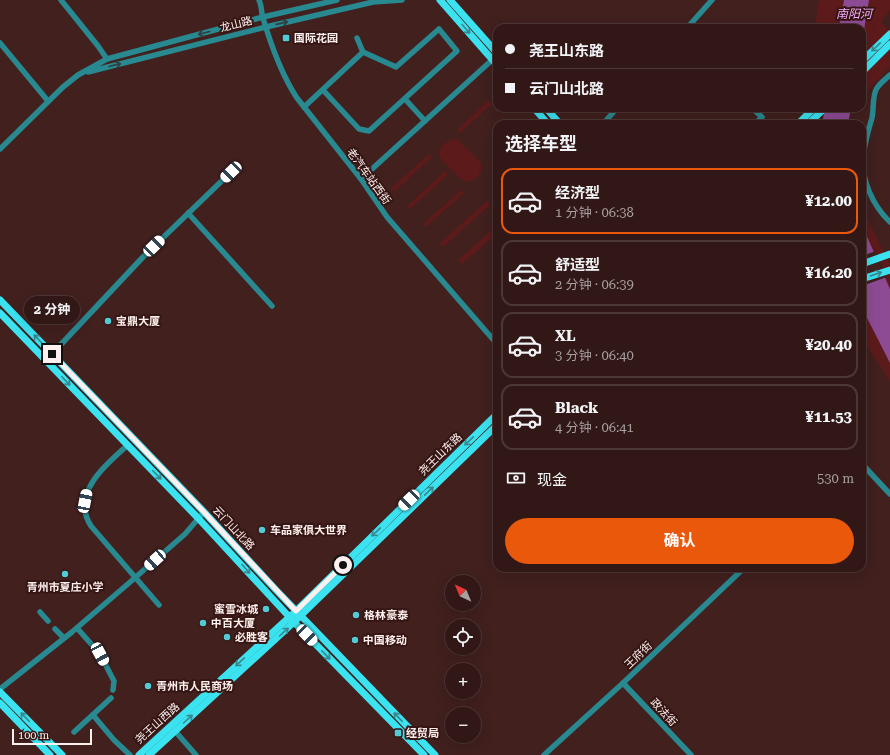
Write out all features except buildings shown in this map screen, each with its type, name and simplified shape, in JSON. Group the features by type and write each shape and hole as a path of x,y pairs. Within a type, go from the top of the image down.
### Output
{"main road":[{"path":"440,0 493,61"},
{"path":"450,0 493,48"},
{"path":"866,57 890,34"},
{"path":"866,68 890,44"},
{"path":"538,112 544,120"},
{"path":"550,112 556,120"},
{"path":"802,120 810,112"},
{"path":"812,120 821,112"},
{"path":"866,263 890,254"},
{"path":"866,278 890,270"},
{"name":"云门山北路","path":"0,300 435,755"},
{"name":"云门山北路","path":"0,313 198,518 292,620 424,755"},
{"name":"尧王山东路","path":"299,613 493,418"},
{"name":"尧王山东路","path":"299,613 493,429"},
{"name":"尧王山西路","path":"148,755 299,613"},
{"name":"尧王山西路","path":"139,755 292,620"},
{"path":"0,691 62,755"},
{"path":"0,703 50,755"}],"street":[{"path":"61,0 107,59"},
{"name":"老汽车站西街","path":"259,0 273,48 289,86 362,179 387,217 493,339"},
{"name":"龙山路","path":"0,149 48,101 78,75 107,59 263,17 337,0"},
{"name":"龙山路","path":"78,75 373,1 402,0"},
{"path":"691,24 712,0"},
{"path":"323,90 359,129 369,131 457,51 439,29 396,67 363,52 357,38"},
{"path":"0,43 48,101"},
{"path":"304,107 363,52"},
{"path":"362,179 425,121 493,65"},
{"path":"866,139 872,116 876,88 890,75"},
{"path":"405,99 425,121"},
{"path":"606,120 614,112"},
{"path":"756,112 762,117 759,120"},
{"path":"52,354 143,257 231,172"},
{"path":"866,182 877,208 890,222"},
{"path":"188,214 272,306"},
{"path":"128,446 105,464 88,488 84,506 91,526 159,606"},
{"path":"866,468 890,494"},
{"path":"0,691 135,578 185,534 204,512"},
{"name":"王府街","path":"544,755 623,683 739,572"},
{"path":"40,612 48,621"},
{"path":"77,628 100,654 114,681 113,690"},
{"path":"55,629 64,638"},
{"name":"政法街","path":"623,683 691,755"},
{"path":"74,732 111,698"},
{"path":"93,715 114,740 130,755"},
{"path":"175,731 196,755"}],"shaded area":[{"path":"819,0 890,0 890,10 881,22 890,31 890,67 866,92 866,24 816,24"},
{"path":"489,100 492,104 460,133 457,130"},
{"path":"457,139 480,161 481,172 474,180 467,181 460,178 440,157 440,150 444,144"},
{"path":"429,154 432,157 394,192 391,188"},
{"path":"445,171 448,175 410,209 407,206"},
{"path":"461,190 464,193 426,227 423,224"},
{"path":"487,201 490,205 443,247 440,243"},
{"path":"866,216 890,264 890,381 866,344"},
{"path":"493,229 493,237 462,264 458,260"}],"water":[{"name":"南阳河","path":"844,0 869,0 865,24 840,24"},
{"path":"824,112 850,112 849,120 823,120"},
{"path":"866,234 890,289 890,363 866,316"}],"pier":[{"path":"876,251 887,277 866,285 866,255"}],"place":[{"name":"国际花园","path":"286,38"},
{"name":"宝鼎大厦","path":"108,321"},
{"name":"车品家俱大世界","path":"262,530"},
{"name":"青州市夏庄小学","path":"65,574"},
{"name":"蜜雪冰城","path":"266,609"},
{"name":"格林豪泰","path":"356,615"},
{"name":"中百大厦","path":"203,623"},
{"name":"必胜客","path":"227,637"},
{"name":"中国移动","path":"355,640"},
{"name":"青州市人民商场","path":"148,686"},
{"name":"经贸局","path":"398,733"}],"route":[{"path":"52,354 204,512 296,611 343,565"}]}
